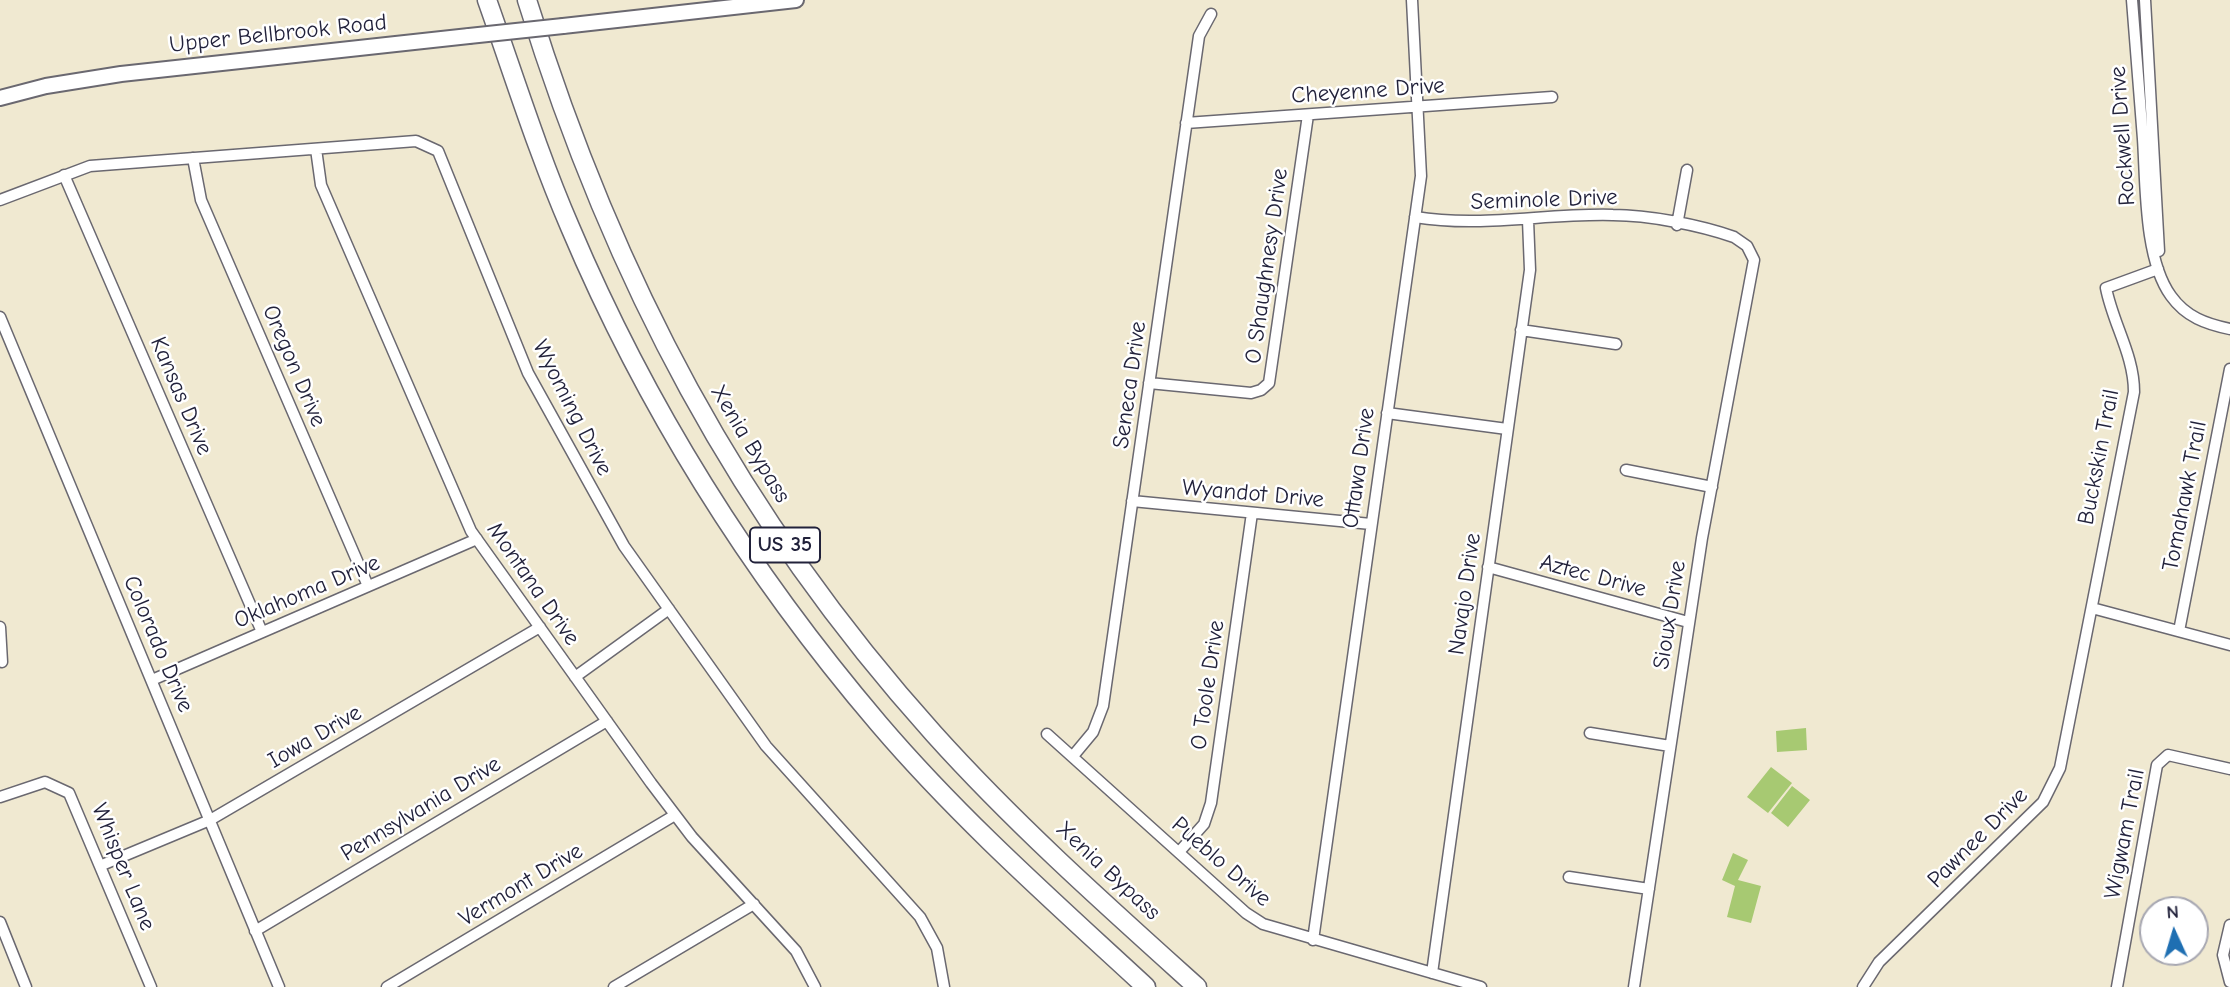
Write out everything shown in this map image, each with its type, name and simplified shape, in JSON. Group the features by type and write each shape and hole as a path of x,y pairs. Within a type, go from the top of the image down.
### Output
{"highway":[{"name":"US 35","path":"486,0 570,227 610,313 666,421 741,542 838,674 923,772 1002,854 1146,987"},
{"name":"Xenia Bypass","path":"527,0 576,149 625,267 688,390 764,514 839,620 932,732 1066,867 1197,987"}],"main road":[{"name":"Upper Bellbrook Road","path":"0,98 46,86 121,74 796,0"}],"street":[{"name":"Ottawa Drive","path":"1312,940 1422,166 1412,0"},
{"name":"Rockwell Drive","path":"2132,0 2149,225 2158,269 2174,300 2184,311 2202,322 2230,329"},
{"name":"Rockwell Drive","path":"2145,0 2159,224 2158,269"},
{"name":"Seneca Drive","path":"1073,757 1093,732 1103,706 1199,36 1211,14"},
{"name":"Cheyenne Drive","path":"1186,123 1552,97"},
{"name":"O Shaughnesy Drive","path":"1149,383 1251,393 1261,390 1269,383 1308,114"},
{"name":"Wyoming Drive","path":"0,200 90,166 416,141 439,151 528,373 624,546 766,746 920,917 937,948 944,987"},
{"name":"Montana Drive","path":"316,149 321,185 477,540 675,815 796,951 815,987"},
{"name":"Oregon Drive","path":"194,158 201,200 368,586"},
{"path":"1677,225 1687,170"},
{"name":"Kansas Drive","path":"64,175 262,632"},
{"name":"Seminole Drive","path":"1415,217 1475,223 1615,215 1734,237 1751,251"},
{"name":"Navajo Drive","path":"1432,973 1530,271 1528,220"},
{"name":"Sioux Drive","path":"1634,987 1688,622 1755,266 1751,251"},
{"name":"Buckskin Trail","path":"2092,608 2134,393 2131,365 2110,309 2106,288 2158,269"},
{"name":"Colorado Drive","path":"0,317 279,987"},
{"path":"1521,330 1616,344"},
{"name":"Tomahawk Trail","path":"2179,631 2230,369"},
{"path":"1387,413 1507,429"},
{"path":"1626,470 1712,487"},
{"name":"Wyandot Drive","path":"1132,501 1371,524"},
{"name":"O Toole Drive","path":"1179,852 1204,824 1211,803 1252,513"},
{"name":"Oklahoma Drive","path":"152,680 477,540"},
{"name":"Aztec Drive","path":"1488,567 1688,622"},
{"path":"2092,608 2230,645"},
{"name":"Pawnee Drive","path":"1863,987 1879,962 2043,802 2053,787 2060,768 2092,608"},
{"path":"575,677 669,609"},
{"path":"0,627 2,662"},
{"name":"Iowa Drive","path":"102,865 210,820 540,627"},
{"name":"Pennsylvania Drive","path":"255,931 607,721"},
{"path":"1590,733 1670,746"},
{"name":"Pueblo Drive","path":"1047,734 1246,913 1276,930 1481,987"},
{"name":"Wigwam Trail","path":"2116,987 2157,765 2168,755 2178,755 2230,769"},
{"name":"Whisper Lane","path":"0,797 35,783 62,788 75,801 151,987"},
{"name":"Vermont Drive","path":"389,986 675,815"},
{"path":"1569,877 1649,889"},
{"path":"614,987 754,904"},
{"path":"0,922 26,987"},
{"path":"2230,925 2223,956 2230,982"}],"green space":[{"path":"1806,728 1807,750 1777,752 1776,731"},
{"path":"1771,767 1792,783 1768,813 1747,797"},
{"path":"1792,786 1810,800 1788,827 1771,813"},
{"path":"1733,853 1748,860 1738,880 1761,886 1751,923 1727,917 1735,886 1722,880"}]}
